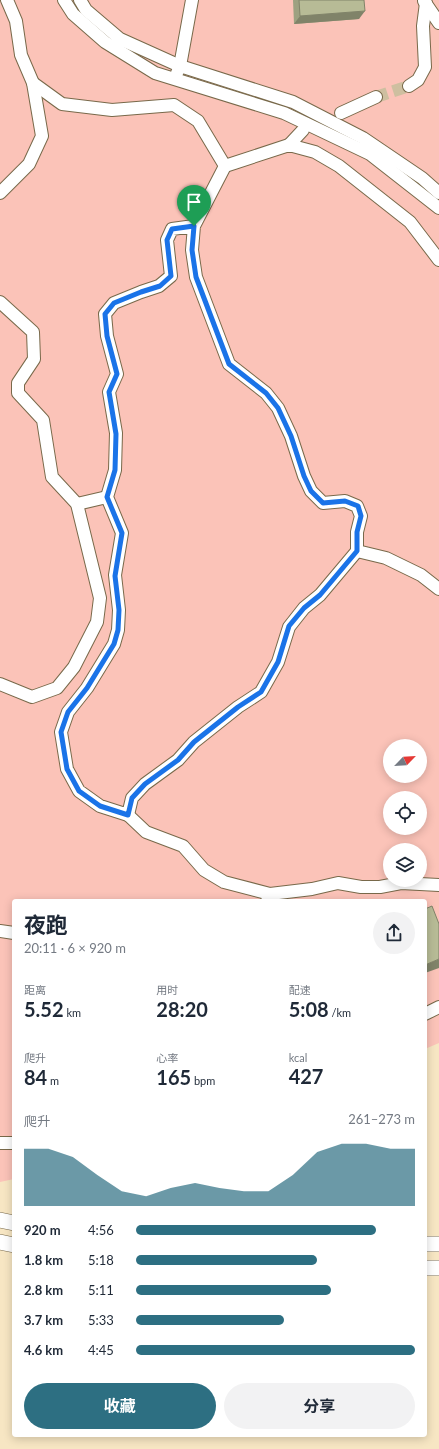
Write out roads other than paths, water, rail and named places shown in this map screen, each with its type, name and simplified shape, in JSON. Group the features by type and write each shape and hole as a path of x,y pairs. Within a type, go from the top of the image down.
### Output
{"main road":[{"path":"0,1220 12,1223"},
{"path":"0,1242 12,1245"},
{"path":"427,1244 439,1244"},
{"path":"427,1268 439,1268"}],"street":[{"path":"0,193 29,164 42,136 33,83 22,55 16,21 7,0"},
{"path":"64,0 73,14 105,42 155,73 284,113 370,154 439,208"},
{"path":"80,0 86,10 120,39 180,66 293,102 362,138 422,178 439,193"},
{"path":"174,79 180,66 192,0"},
{"path":"424,2 439,23"},
{"path":"409,86 418,80 425,67 424,2"},
{"path":"33,83 62,104 112,110 174,105 198,121 225,166"},
{"path":"341,113 376,97"},
{"path":"128,815 132,798 145,784 178,760 194,742 238,707 261,692 278,662 289,626 304,608 320,595 357,551 357,532 361,516 358,506 345,501 323,503 311,491 304,476 291,436 278,408 266,393 229,364 196,277 192,250 194,226 225,166 289,145 303,130"},
{"path":"289,145 315,152 339,166 410,222 439,260"},
{"path":"194,226 172,229 167,240 171,276 160,286 114,303 105,314 107,336 117,374 109,392 116,434 115,470 107,497 122,533 115,576 119,610 118,630 114,644 87,688 68,712 61,732 67,769 79,791 100,806 128,815 146,832 183,846 204,870 224,882 269,897 338,883 361,887 380,887 401,883 439,885"},
{"path":"0,302 33,332 34,359 18,383 18,393 43,420 52,477 77,504 100,598 97,622 74,667 57,688 32,697 0,684"},
{"path":"77,504 107,497"},
{"path":"357,551 386,558 421,575 439,589"},
{"path":"0,931 12,933"},
{"path":"427,1013 439,1007"},
{"path":"0,1142 12,1143"}],"tunnel":[{"path":"376,97 409,86"}]}
